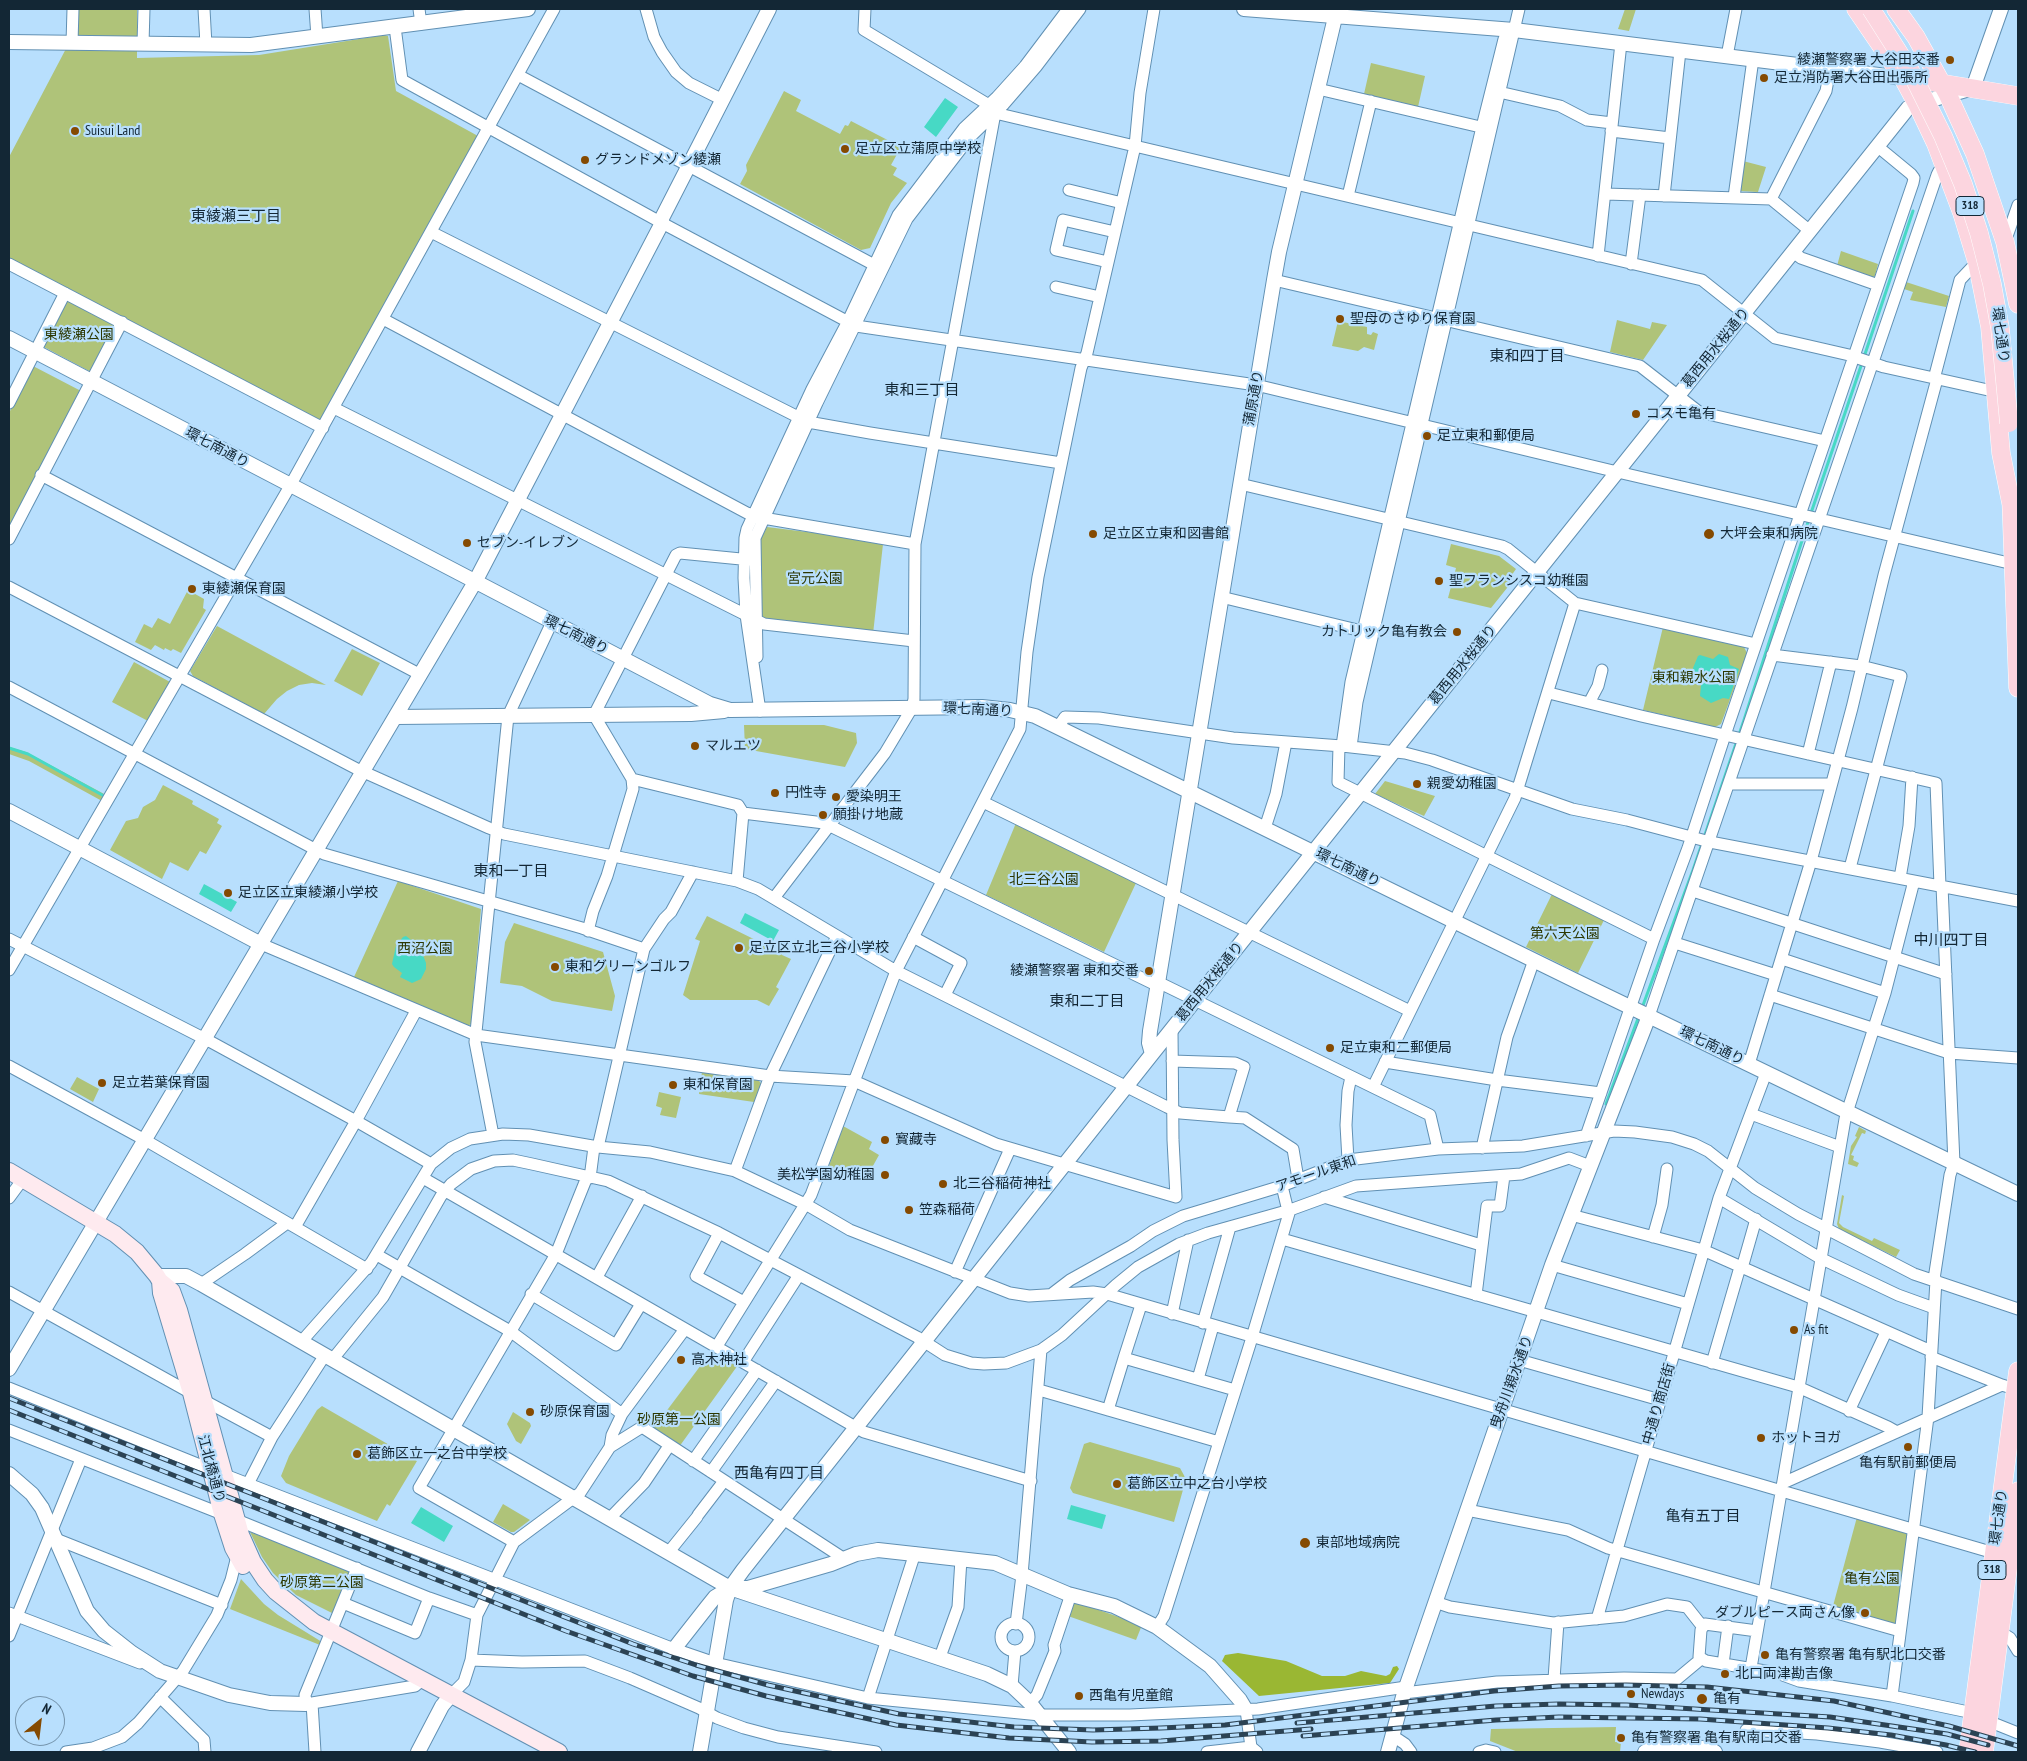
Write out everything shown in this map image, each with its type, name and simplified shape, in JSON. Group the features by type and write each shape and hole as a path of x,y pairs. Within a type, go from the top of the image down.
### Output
{"main road":[{"name":"318","path":"1856,9 1903,78 1917,104 1946,167 1977,262 1990,327 2001,453 2012,508"},
{"name":"環七通り","path":"1870,9 1897,48 1933,114 1952,157 1977,225 1988,267 2000,328 2009,424 2018,688"},
{"name":"環七通り","path":"1883,9 1907,44 1936,96 1953,130 1973,181 1988,227 2002,282 2012,335 2018,401"},
{"name":"318","path":"1896,9 1916,37 1945,89 1964,129 1985,181 2005,242 2018,304"},
{"path":"1903,78 1945,89 1973,88 2018,96"},
{"path":"1964,129 1965,109 1973,88"},
{"path":"16,1175 126,1242 159,1278"},
{"name":"江北橋通り","path":"159,1278 161,1292 198,1397 230,1517 237,1556 252,1579 278,1604 452,1694 552,1751"},
{"name":"環七通り","path":"1968,1752 1980,1717 2000,1631 2007,1557 2012,1388 2018,1371"},
{"name":"環七通り","path":"1984,1752 1980,1717 2018,1491"},
{"name":"江北橋通り","path":"230,1517 246,1549 265,1580 276,1592 314,1622"}],"street":[{"path":"72,43 73,9"},
{"path":"143,44 144,9"},
{"path":"204,9 206,45"},
{"path":"316,9 317,37"},
{"path":"419,9 421,24"},
{"path":"9,42 251,45 528,9"},
{"path":"9,970 323,428 554,9"},
{"path":"646,9 654,37 676,72 689,83 722,100"},
{"path":"9,1369 475,582 662,223 662,218 769,9"},
{"path":"865,9 864,30 992,109 1135,146 1702,280 1775,338 1855,357 1873,364 1997,392"},
{"path":"774,898 885,753 912,708 914,699 915,544 935,443 992,109 1068,9"},
{"path":"760,711 750,647 750,560 745,538 758,517 879,267 898,215 964,128 992,109 1036,67 1080,9"},
{"path":"717,1346 807,1205 896,970 1020,729 1027,652 1036,586 1084,360 1135,146 1140,93 1154,9"},
{"path":"1244,9 1336,12 1514,30 1903,78"},
{"path":"1487,128 1499,92 1519,9"},
{"path":"1727,56 1736,9"},
{"path":"1973,88 2002,9"},
{"name":"蒲原通り","path":"1152,1054 1149,1037 1174,895 1221,596 1274,280 1336,12"},
{"path":"395,27 402,80 662,223 851,324 953,341 1256,385 1820,520 2013,564"},
{"path":"1514,30 1504,39 1487,128 1369,632 1357,702 1344,746 1338,782 1654,940"},
{"path":"1598,256 1621,43"},
{"path":"1664,196 1680,51"},
{"path":"1734,198 1753,59"},
{"path":"1771,199 1826,90 1830,69"},
{"path":"518,75 879,267"},
{"path":"1318,89 1487,128"},
{"name":"葛西用水桜通り","path":"730,1588 973,1279 1877,146 1908,108 1945,89"},
{"path":"1499,92 1560,106 1587,120 1611,127 1670,138"},
{"path":"1348,196 1371,101"},
{"path":"1586,1136 1691,837 1914,178 1877,146"},
{"path":"1649,1016 1730,784 1772,655 1820,520 1936,175 1946,167"},
{"path":"1069,190 1122,202"},
{"path":"1604,194 1771,199 1810,231"},
{"path":"1631,264 1640,195"},
{"path":"2005,242 2018,206"},
{"path":"1108,262 1056,250 1062,220 1115,232"},
{"path":"431,232 804,419 870,433 1061,463"},
{"path":"1793,252 1801,258 1878,286"},
{"path":"1749,1064 1811,861 1852,708 1861,666 1960,280 1977,262"},
{"path":"9,264 323,428"},
{"path":"1274,280 1640,366 1699,412 1825,441"},
{"path":"1056,287 1100,297"},
{"path":"9,403 66,293"},
{"path":"383,319 758,517 915,544"},
{"path":"9,539 122,322"},
{"name":"環七南通り","path":"9,338 698,699 730,710 982,707 1022,712 1058,726 1632,1008 2018,1194"},
{"path":"334,408 764,624 914,641"},
{"path":"42,475 421,675"},
{"path":"1240,484 1502,546 1575,603 1756,644"},
{"path":"594,715 676,555 680,553 750,560"},
{"path":"9,587 363,772 497,832 737,881 758,888 896,970 1180,1113 1245,1118 1293,1148 1298,1179"},
{"path":"1221,596 1369,632"},
{"path":"1373,1087 1517,791 1575,603"},
{"path":"492,1135 475,1042 508,716 552,622"},
{"path":"1772,655 1861,666 1901,676 1850,868"},
{"path":"1808,754 1831,662"},
{"path":"1590,703 1598,686 1602,670"},
{"path":"9,687 324,854 644,949"},
{"path":"1549,692 1936,783 1954,1164 1950,1175 1935,1280 1928,1417 1892,1696"},
{"path":"396,717 691,714 730,710"},
{"path":"588,931 593,911 614,855 633,789 632,779 594,715"},
{"path":"1058,726 1065,718 1089,717 1199,733 1394,752 1432,760 1572,809 1627,820 1710,842 2018,901"},
{"path":"1265,828 1276,794 1286,742"},
{"path":"1900,878 1909,826 1912,777"},
{"path":"632,779 738,805 743,813 737,881"},
{"path":"1730,784 1831,784"},
{"path":"983,802 1410,1011"},
{"path":"9,811 262,944 476,1036 770,1076 854,1081 1010,1149 1176,1197"},
{"path":"743,813 824,823 1152,983 1195,1000 1430,1115 1438,1149"},
{"path":"514,1542 419,1488 556,1254 589,1178 644,949 664,919 671,912 693,872"},
{"path":"1751,1668 1846,1112 1885,993 1914,882"},
{"path":"1693,892 1946,974"},
{"path":"735,1171 770,1076 837,936"},
{"path":"913,937 961,963 946,995"},
{"path":"9,939 205,1039 431,1164"},
{"path":"1675,943 1776,975"},
{"path":"1782,959 1885,993"},
{"path":"1482,1148 1507,1037 1534,960"},
{"path":"1770,995 1949,1053 2018,1058"},
{"path":"201,1284 291,1225 356,1121 416,1010"},
{"name":"曳舟川親水通り","path":"1388,1752 1405,1690 1552,1266 1649,1016"},
{"path":"1172,1030 1173,1140 1176,1197 1182,1216"},
{"path":"1172,1060 1235,1063 1244,1067 1229,1117"},
{"path":"1385,1062 1497,1080 1601,1093"},
{"path":"9,1066 145,1140 366,1269"},
{"name":"中通り商店街","path":"1597,1619 1720,1194 1766,1072"},
{"path":"1348,1160 1346,1125 1348,1091 1351,1077"},
{"path":"1750,1114 1840,1147"},
{"name":"アモール東和","path":"1053,1293 1070,1280 1182,1216 1282,1186 1348,1160 1438,1149 1523,1146 1614,1131 1672,1137 1694,1144 1708,1151 1755,1188 1826,1229 1914,1274 2018,1310"},
{"path":"301,1342 377,1255 431,1164 460,1143 470,1139 492,1135 529,1135 596,1147 650,1152 735,1171 807,1205 850,1230 1010,1293 1030,1296 1053,1293 1093,1292 1107,1294 1252,1338 1645,1451 1783,1487 2007,1557"},
{"path":"955,1272 1010,1149"},
{"path":"248,1484 272,1437 329,1358 383,1297 446,1190 456,1179 471,1169 488,1163 502,1160 532,1164 608,1181 772,1260 945,1355 978,1364 1006,1363 1041,1350 1062,1335 1138,1267 1188,1240 1289,1210 1356,1186 1521,1174 1569,1158 1590,1166"},
{"path":"1653,1237 1662,1205 1667,1170"},
{"path":"9,1198 16,1175"},
{"path":"1476,1295 1487,1206 1500,1206 1504,1176"},
{"path":"422,1178 446,1190 864,1432 1031,1481"},
{"path":"1157,1627 1164,1616 1282,1239 1289,1210 1282,1186"},
{"path":"1720,1194 1756,1219 1820,1258 1898,1295 1934,1308"},
{"path":"596,1277 642,1196"},
{"path":"1324,1197 1481,1245"},
{"path":"1571,1215 1703,1250 1931,1354 2012,1388"},
{"path":"1712,1363 1756,1219"},
{"path":"1198,1379 1208,1324 1230,1227"},
{"path":"719,1233 696,1276 744,1302"},
{"path":"1282,1239 1798,1387 1897,1432"},
{"path":"1172,1314 1188,1240"},
{"path":"377,1255 510,1331 622,1414"},
{"path":"1552,1266 1688,1304"},
{"path":"743,1362 799,1275"},
{"path":"159,1278 186,1276 201,1284 730,1588 987,1674 1012,1686 1030,1703 1069,1752"},
{"path":"9,1292 272,1437"},
{"path":"531,1294 616,1345 641,1304"},
{"path":"1108,1410 1141,1305"},
{"path":"418,1752 442,1706 464,1682 471,1660 477,1615 493,1580 514,1542 580,1493 610,1447 612,1435 622,1414 685,1329"},
{"path":"1850,1411 1886,1332"},
{"path":"1016,1624 1031,1481 1041,1350"},
{"path":"1124,1358 1235,1390"},
{"path":"1519,1360 1660,1400"},
{"path":"693,1461 757,1370"},
{"path":"711,1472 776,1381"},
{"path":"9,1388 248,1484 674,1649 715,1663 868,1698 1040,1715 1130,1715 1246,1710 1405,1690 1497,1682 1554,1679 1678,1679 1701,1659"},
{"path":"1783,1487 1928,1417 2012,1388"},
{"path":"1039,1390 1219,1442"},
{"path":"610,1447 642,1427 844,1558"},
{"path":"9,1430 429,1598 477,1615"},
{"path":"609,1519 644,1483 670,1446"},
{"path":"9,1636 13,1615 54,1533 81,1459"},
{"path":"9,1474 38,1501 54,1533 80,1598 95,1622 117,1642 151,1666"},
{"path":"668,1554 724,1481"},
{"path":"1467,1510 1568,1530 1608,1548 1900,1631"},
{"path":"54,1533 222,1604"},
{"path":"674,1649 716,1597 730,1588 748,1588 830,1564 844,1558 878,1550 995,1563 1072,1594 1114,1606 1157,1627 1210,1666 1240,1700 1246,1710 1254,1749 1207,1752"},
{"path":"868,1698 915,1553"},
{"path":"66,1752 103,1748 122,1737 138,1723 178,1677 208,1632 222,1604 237,1556"},
{"path":"940,1658 958,1607 961,1559"},
{"path":"315,1752 309,1704 306,1695 357,1568"},
{"path":"700,1752 726,1600 730,1588"},
{"path":"1030,1703 1037,1695 1055,1651 1054,1645 1072,1594"},
{"path":"342,1603 415,1633 429,1598"},
{"path":"1435,1602 1450,1607 1558,1622 1624,1616 1667,1604 1687,1607 1702,1626 1699,1655 1701,1659"},
{"path":"13,1615 178,1677 250,1701 309,1704 415,1686 423,1679"},
{"path":"1554,1679 1558,1622"},
{"path":"1702,1626 1709,1623 1757,1631"},
{"path":"1016,1624 1024,1626 1029,1638 1026,1646 1015,1651 1006,1647 1002,1634 1007,1626 1016,1624"},
{"path":"1722,1664 1728,1626"},
{"path":"2000,1631 2010,1638 2018,1650"},
{"path":"1012,1686 1015,1651"},
{"path":"1701,1659 1777,1673 1799,1681 1892,1696 1980,1717 2018,1733"},
{"path":"471,1660 522,1662 585,1661 630,1678 744,1728 844,1750 876,1752"},
{"path":"160,1697 204,1740 205,1752"},
{"path":"1746,1730 1817,1734 1937,1752"},
{"path":"1392,1736 1404,1744 1411,1752"},
{"path":"1644,1752 1653,1747 1707,1748 1715,1752"},
{"path":"1479,1752 1486,1750 1495,1752"}],"green space":[{"name":"東綾瀬公園","path":"73,9 137,9 137,58 259,55 384,35 388,36 396,91 478,136 321,419 316,420 9,259 9,157 69,43"},
{"path":"1625,9 1636,9 1629,31 1618,29"},
{"path":"1371,63 1425,76 1418,107 1364,94"},
{"path":"784,91 801,100 796,111 840,134 845,125 848,126 851,121 901,147 891,165 897,168 893,175 907,183 891,203 870,248 861,250 740,184 747,171 746,165"},
{"path":"1743,161 1766,167 1758,192 1739,191"},
{"path":"1841,251 1878,264 1875,276 1872,278 1837,266"},
{"path":"1906,282 1949,296 1946,307 1910,300 1913,292 1904,289"},
{"name":"東綾瀬公園","path":"67,298 116,325 91,372 42,346"},
{"path":"1617,320 1650,329 1652,322 1667,325 1643,360 1610,352"},
{"path":"1338,321 1367,327 1367,334 1371,335 1373,332 1378,334 1374,350 1364,347 1358,351 1332,346"},
{"name":"東綾瀬公園","path":"33,366 81,391 9,528 9,413"},
{"name":"宮元公園","path":"767,527 883,544 873,634 765,620 760,616 760,540"},
{"path":"1451,544 1499,556 1516,569 1511,576 1511,583 1491,608 1448,598 1456,568 1446,565"},
{"path":"188,590 204,599 203,608 206,610 181,653 173,649 171,651 165,648 164,650 155,645 151,650 135,642 144,624 152,628 158,618 170,624"},
{"path":"217,626 326,685 312,683 299,685 277,699 264,714 193,676 190,671"},
{"name":"東和親水公園","path":"1663,627 1744,647 1747,653 1721,724 1715,727 1643,710"},
{"path":"352,649 380,663 362,696 334,681"},
{"path":"134,662 170,682 148,721 112,702"},
{"path":"744,725 824,725 856,733 857,743 845,767 745,749"},
{"path":"9,747 26,752 106,795 102,801 29,761 9,754"},
{"path":"1385,781 1435,796 1424,816 1375,794"},
{"path":"163,785 193,801 192,804 219,819 217,823 222,826 206,854 200,851 188,871 170,862 162,879 110,850 126,821 138,818 143,807 155,800"},
{"name":"北三谷公園","path":"1016,823 1136,883 1104,952 986,895"},
{"name":"西沼公園","path":"398,881 481,909 471,1024 466,1027 354,977"},
{"name":"第六天公園","path":"1552,894 1604,920 1578,973 1526,947"},
{"path":"707,916 791,959 776,987 779,989 769,1006 757,1000 690,1000 683,995 700,941 695,939"},
{"name":"東和グリーンゴルフ","path":"514,923 603,952 615,996 612,1011 552,1001 522,986 500,983 505,942"},
{"path":"702,1072 757,1079 762,1084 754,1102 699,1094"},
{"path":"77,1077 99,1089 93,1102 70,1089"},
{"path":"659,1092 681,1097 676,1118 660,1115 662,1108 656,1106"},
{"path":"843,1126 872,1142 869,1149 879,1155 864,1182 829,1166"},
{"path":"1859,1127 1866,1131 1865,1134 1862,1133 1851,1155 1854,1156 1853,1160 1859,1163 1857,1167 1848,1164 1851,1146 1857,1137 1855,1136"},
{"path":"1842,1195 1844,1196 1839,1223 1843,1227 1872,1241 1874,1238 1900,1250 1896,1257 1839,1229 1837,1224"},
{"name":"砂原第一公園","path":"713,1349 738,1365 679,1447 653,1429"},
{"path":"322,1406 417,1461 390,1506 387,1504 377,1521 286,1483 281,1476 289,1456 317,1410"},
{"path":"513,1412 530,1423 531,1426 521,1444 516,1441 507,1424"},
{"path":"1090,1442 1180,1468 1186,1479 1174,1522 1073,1493 1070,1488 1084,1444"},
{"path":"503,1504 530,1520 514,1532 493,1522"},
{"name":"亀有公園","path":"1857,1517 1905,1531 1909,1538 1896,1626 1833,1606"},
{"name":"砂原第二公園","path":"250,1532 351,1570 334,1614 296,1595 273,1573 262,1557"},
{"name":"砂原第二公園","path":"241,1579 264,1604 278,1615 322,1642 320,1645 230,1609"},
{"path":"1073,1601 1142,1625 1136,1640 1068,1616"},
{"path":"1616,1727 1615,1742 1621,1742 1620,1752 1518,1752 1490,1741 1491,1729"}],"shaded area":[{"path":"945,98 958,107 936,137 924,127"},
{"path":"1719,654 1728,657 1730,665 1739,669 1729,699 1723,698 1711,703 1700,696 1701,685 1694,675 1693,668 1698,656 1713,659"},
{"path":"204,884 237,902 231,912 199,894"},
{"path":"745,913 779,930 773,941 740,923"},
{"path":"406,936 420,947 426,963 426,969 421,979 412,983 400,977 402,973 392,964 396,946"},
{"path":"1071,1505 1106,1515 1102,1529 1067,1519"},
{"path":"421,1507 453,1526 444,1542 411,1523"},
{"path":"1238,1653 1286,1661 1322,1676 1345,1676 1361,1671 1386,1676 1390,1674 1393,1667 1397,1666 1399,1669 1390,1683 1259,1696 1222,1661 1225,1655"}],"waterway":[{"path":"1864,357 1913,211"},
{"path":"1811,513 1862,363"},
{"path":"1642,1008 1693,870 1809,519"},
{"path":"9,748 28,754 104,796"},
{"path":"1606,1104 1639,1016"}],"railway":[{"path":"9,1398 633,1644 696,1665 768,1685 899,1714 1014,1727 1093,1730 1161,1728 1225,1725 1494,1691 1559,1686 1707,1687 1834,1701 1949,1726 2018,1746"},
{"path":"9,1410 566,1631 693,1676 766,1696 896,1725 1009,1738 1092,1742 1161,1741 1311,1729"},
{"path":"1297,1723 1496,1706 1559,1704 1627,1705 1830,1717 1947,1734 1988,1745"},
{"path":"1303,1736 1496,1720 1559,1717 1700,1719 1828,1728 1891,1735 1975,1752"}],"place":[{"name":"綾瀬警察署 大谷田交番","path":"1950,60"},
{"name":"足立消防署大谷田出張所","path":"1764,78"},
{"name":"Suisui Land","path":"75,131"},
{"name":"足立区立蒲原中学校","path":"845,149"},
{"name":"グランドメゾン綾瀬","path":"585,160"},
{"name":"聖母のさゆり保育園","path":"1340,319"},
{"name":"コスモ亀有","path":"1636,414"},
{"name":"足立東和郵便局","path":"1427,436"},
{"name":"足立区立東和図書館","path":"1093,534"},
{"name":"大坪会東和病院","path":"1709,534"},
{"name":"セブン-イレブン","path":"467,543"},
{"name":"聖フランシスコ幼稚園","path":"1439,581"},
{"name":"東綾瀬保育園","path":"192,589"},
{"name":"カトリック亀有教会","path":"1457,632"},
{"name":"マルエツ","path":"695,746"},
{"name":"親愛幼稚園","path":"1417,784"},
{"name":"円性寺","path":"775,793"},
{"name":"愛染明王","path":"836,797"},
{"name":"願掛け地蔵","path":"823,815"},
{"name":"足立区立東綾瀬小学校","path":"228,893"},
{"name":"足立区立北三谷小学校","path":"739,948"},
{"name":"東和グリーンゴルフ","path":"555,967"},
{"name":"綾瀬警察署 東和交番","path":"1149,971"},
{"name":"足立東和二郵便局","path":"1330,1048"},
{"name":"足立若葉保育園","path":"102,1083"},
{"name":"東和保育園","path":"673,1085"},
{"name":"寳藏寺","path":"885,1140"},
{"name":"美松学園幼稚園","path":"885,1175"},
{"name":"北三谷稲荷神社","path":"943,1184"},
{"name":"笠森稲荷","path":"909,1210"},
{"name":"As fit","path":"1794,1330"},
{"name":"高木神社","path":"681,1360"},
{"name":"砂原保育園","path":"530,1412"},
{"name":"ホットヨガ","path":"1761,1438"},
{"name":"亀有駅前郵便局","path":"1908,1447"},
{"name":"葛飾区立一之台中学校","path":"357,1454"},
{"name":"葛飾区立中之台小学校","path":"1117,1484"},
{"name":"東部地域病院","path":"1305,1543"},
{"name":"ダブルピース両さん像","path":"1865,1613"},
{"name":"亀有警察署 亀有駅北口交番","path":"1765,1655"},
{"name":"北口両津勘吉像","path":"1725,1674"},
{"name":"Newdays","path":"1631,1694"},
{"name":"西亀有児童館","path":"1079,1696"},
{"name":"亀有","path":"1702,1699"},
{"name":"亀有警察署 亀有駅南口交番","path":"1621,1738"}],"district":[{"name":"東綾瀬三丁目","path":"236,217"},
{"name":"東和四丁目","path":"1527,357"},
{"name":"東和三丁目","path":"922,391"},
{"name":"東和一丁目","path":"511,872"},
{"name":"中川四丁目","path":"1951,941"},
{"name":"東和二丁目","path":"1087,1002"},
{"name":"西亀有四丁目","path":"779,1474"},
{"name":"亀有五丁目","path":"1703,1517"}]}
